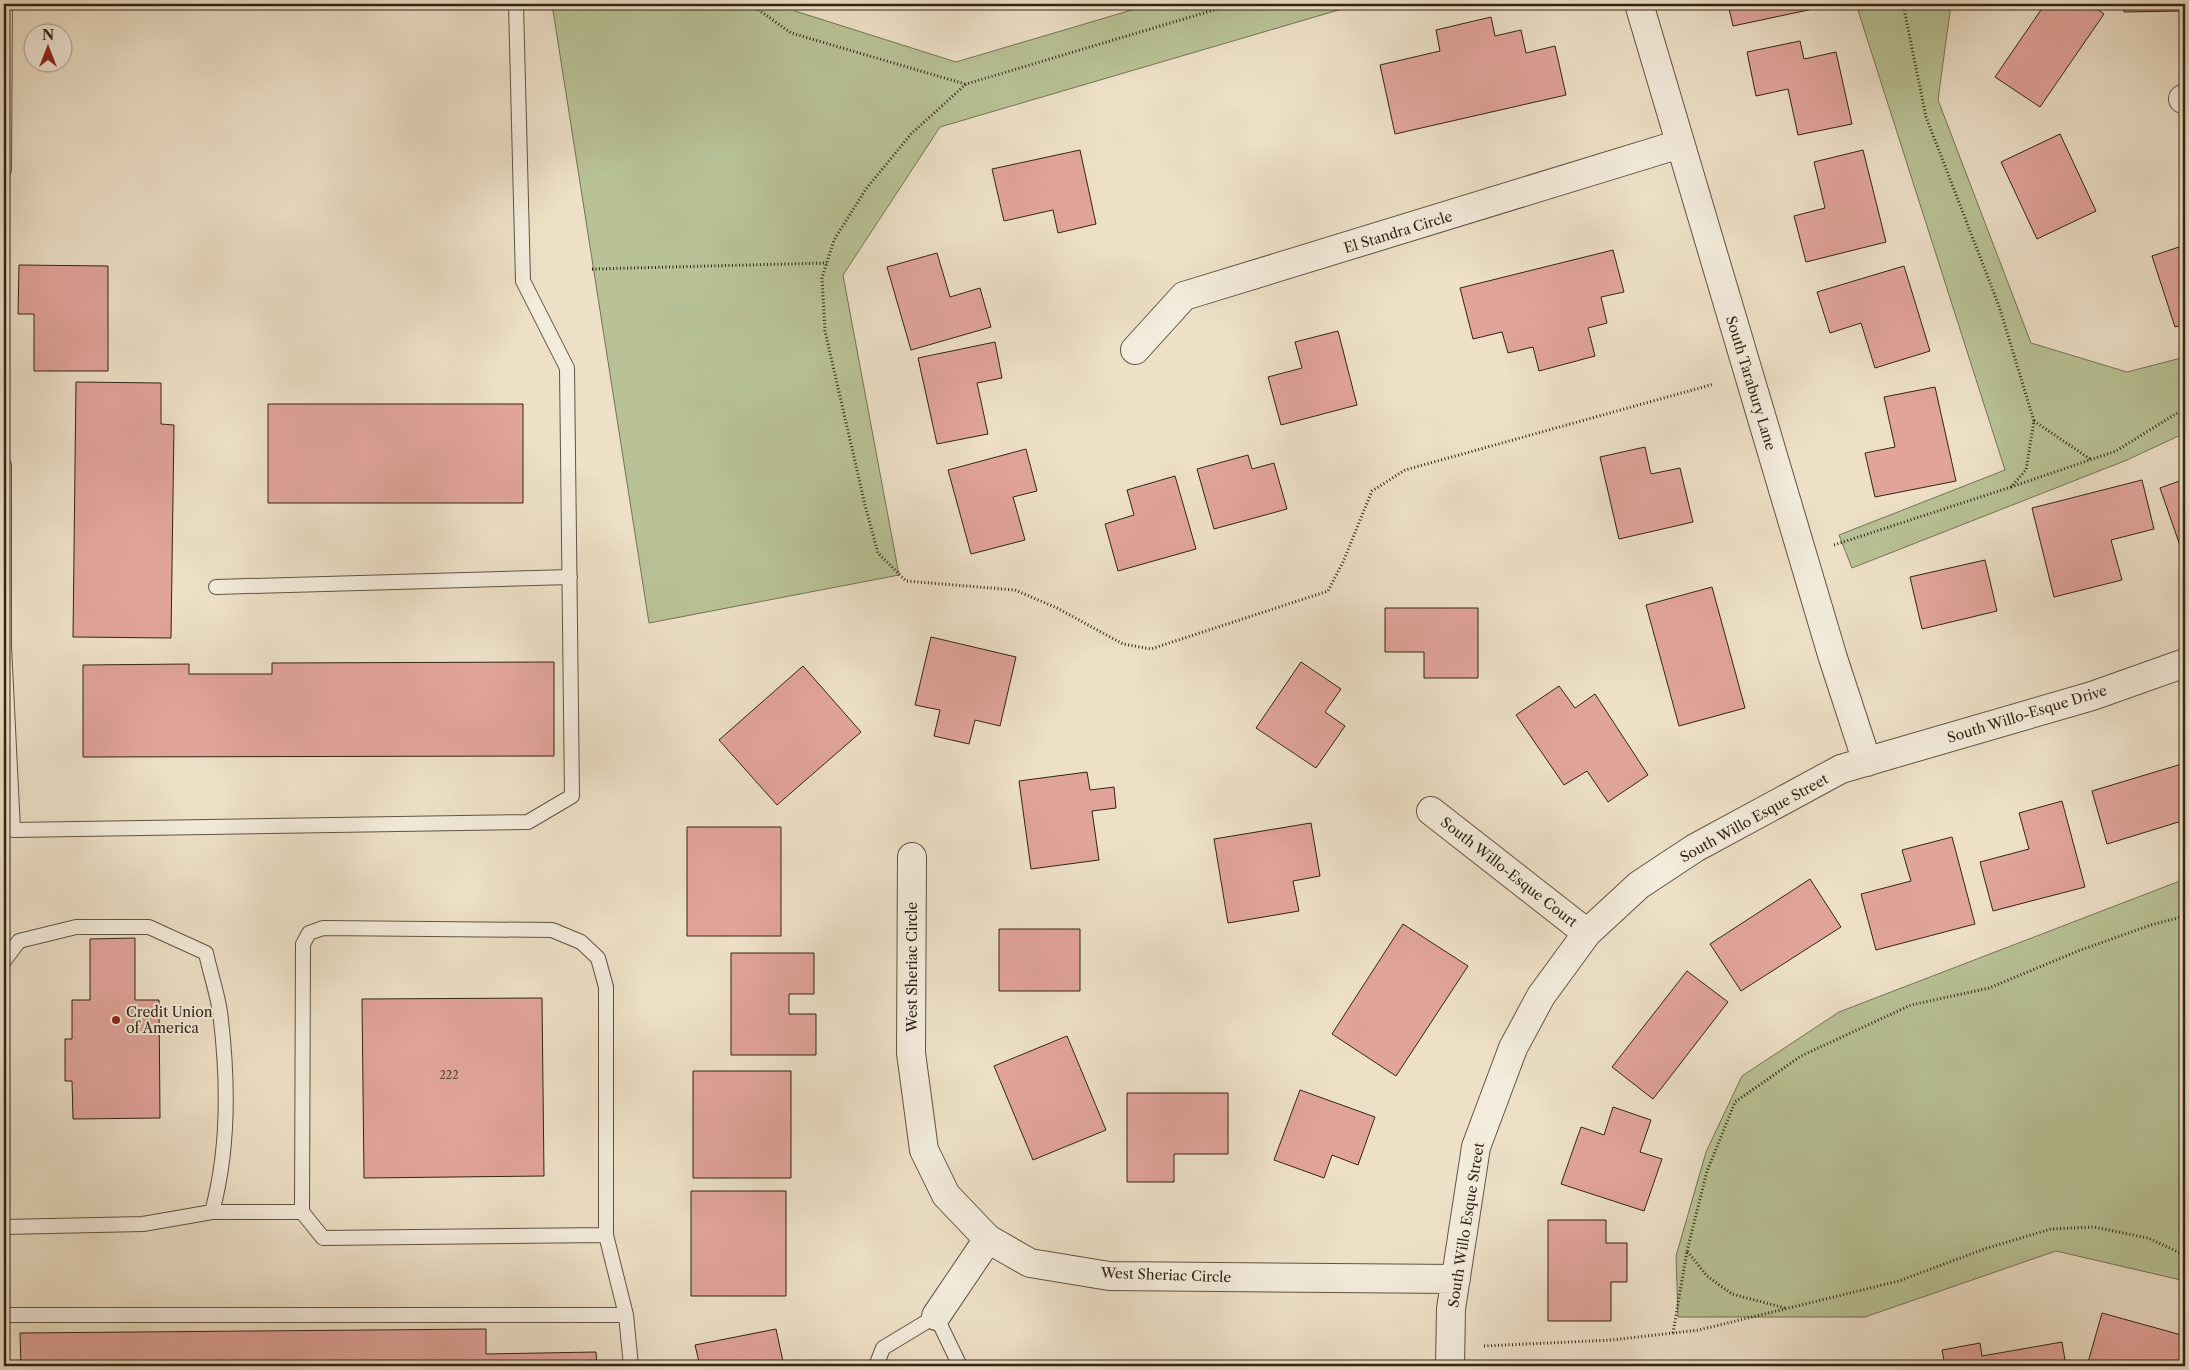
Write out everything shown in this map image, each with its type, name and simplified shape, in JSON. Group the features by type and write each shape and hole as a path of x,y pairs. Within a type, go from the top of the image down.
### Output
{"street":[{"name":"South Tarabury Lane","path":"1638,4 1833,658 1867,762"},
{"name":"El Standra Circle","path":"1135,350 1184,296 1680,144"},
{"name":"South Willo-Esque Drive","path":"1867,762 2092,696 2185,663"},
{"name":"South Willo Esque Street","path":"1450,1366 1451,1309 1476,1146 1513,1048 1541,996 1587,933 1639,886 1695,848 1841,769 1867,762"},
{"name":"South Willo-Esque Court","path":"1431,811 1587,933"},
{"name":"West Sheriac Circle","path":"912,857 911,1052 924,1150 946,1195 988,1239 1030,1263 1109,1276 1456,1280"},
{"path":"936,1316 988,1239"}],"lane":[{"path":"4,170 5,4"},
{"path":"4,465 4,646 13,830 528,822 572,796 567,368 523,281 516,4"},
{"path":"216,587 570,577"},
{"path":"4,961 20,941 76,927 149,927 206,952 220,1011 226,1102 221,1181 212,1212"},
{"path":"606,1235 323,1238 302,1212 303,944 309,933 323,928 552,930 581,942 598,958 606,987 606,1235 626,1315 631,1366"},
{"path":"4,1227 143,1224 212,1212 302,1212"},
{"path":"4,1315 626,1315"},
{"path":"876,1366 883,1348 936,1316 960,1366"}],"path":[{"path":"756,4 756,8 791,33 966,84"},
{"path":"1234,4 966,84 911,134 866,188 834,240 822,278 825,331 878,553 906,581 1015,590 1057,608 1123,644 1151,649 1328,591 1343,562 1372,492 1405,470 1714,384"},
{"path":"1903,4 1926,117 1999,306 2034,421 2026,470 2011,487"},
{"path":"592,269 827,263"},
{"path":"1830,547 2116,451 2185,408"},
{"path":"2034,421 2090,460"},
{"path":"1673,1333 1686,1251 1707,1170 1735,1102 1801,1056 1911,1005 1989,988 2087,948 2151,925 2185,916"},
{"path":"1480,1346 1612,1340 1699,1330 1899,1281 1984,1249 2051,1229 2094,1227 2148,1238 2185,1255"},
{"path":"1686,1251 1707,1276 1732,1294 1785,1308"}],"green space":[{"path":"552,4 793,4 795,11 956,62 1152,4 1359,4 940,127 843,275 899,575 649,623"},
{"path":"1856,4 1951,4 1938,100 2031,343 2127,372 2185,357 2185,433 2127,460 1852,568 1839,535 2005,470"},
{"path":"2185,879 2185,1281 2056,1251 1865,1317 1678,1317 1676,1256 1706,1152 1742,1076 1839,1012"}],"building":[{"path":"1728,4 1812,4 1813,9 1733,26"},
{"path":"2045,4 2090,4 2104,14 2040,107 1995,77"},
{"path":"2124,4 2185,4 2185,11 2124,12"},
{"path":"1491,17 1495,36 1521,30 1526,53 1555,46 1566,95 1395,134 1380,65 1440,51 1436,30"},
{"path":"1800,41 1804,59 1836,52 1852,124 1798,135 1788,89 1756,96 1747,52"},
{"path":"2060,134 2096,211 2037,239 2001,162"},
{"path":"1080,150 1096,224 1058,233 1053,210 1004,221 992,169"},
{"path":"1863,150 1886,242 1806,262 1794,216 1825,208 1814,162"},
{"path":"2185,245 2185,324 2175,327 2152,256"},
{"path":"1613,250 1624,292 1601,297 1607,323 1588,328 1595,356 1539,371 1533,347 1508,353 1502,332 1473,339 1460,288"},
{"path":"937,253 950,297 980,288 991,327 911,350 887,267"},
{"path":"19,265 108,266 108,371 34,371 34,314 18,314"},
{"path":"1904,266 1930,351 1875,368 1861,323 1830,333 1817,292"},
{"path":"1338,331 1357,405 1281,425 1268,377 1302,368 1295,342"},
{"path":"995,342 1002,378 977,383 988,434 937,444 918,358"},
{"path":"76,382 161,383 161,424 174,425 171,638 73,637"},
{"path":"1935,387 1956,481 1875,497 1865,453 1895,447 1884,397"},
{"path":"268,404 523,404 523,503 268,503"},
{"path":"1645,447 1651,474 1680,468 1693,522 1619,539 1600,457"},
{"path":"1026,449 1037,491 1013,497 1025,540 971,554 948,470"},
{"path":"1248,455 1252,469 1274,463 1287,509 1214,529 1197,469"},
{"path":"1175,476 1196,549 1118,571 1105,524 1134,515 1127,490"},
{"path":"2185,479 2185,560 2160,488"},
{"path":"2142,480 2154,529 2111,540 2122,580 2054,597 2032,508"},
{"path":"1985,560 1997,611 1922,629 1910,577"},
{"path":"1712,587 1745,708 1679,726 1646,605"},
{"path":"1385,608 1478,608 1478,678 1424,678 1424,652 1385,652"},
{"path":"931,637 1016,657 1000,726 975,720 969,744 934,736 940,710 915,705"},
{"path":"554,662 554,756 83,757 83,665 189,664 189,674 272,674 272,663"},
{"path":"1301,662 1341,689 1325,712 1345,726 1316,768 1256,728"},
{"path":"803,666 861,732 777,805 719,740"},
{"path":"1559,686 1575,708 1595,694 1648,775 1608,802 1587,771 1564,785 1516,715"},
{"path":"2185,763 2185,820 2107,844 2092,791"},
{"path":"1087,772 1090,790 1114,787 1116,808 1092,811 1099,860 1031,869 1019,781"},
{"path":"2062,801 2085,887 1993,911 1980,862 2029,849 2019,813"},
{"path":"1311,823 1320,876 1293,881 1299,911 1228,923 1214,839"},
{"path":"687,827 781,827 781,936 687,936"},
{"path":"1952,837 1975,924 1876,950 1861,894 1911,881 1902,850"},
{"path":"1810,879 1841,927 1741,991 1710,944"},
{"path":"1403,924 1468,966 1396,1076 1332,1034"},
{"path":"999,929 1080,929 1080,991 999,991"},
{"name":"Credit Union of America","path":"135,938 135,1000 159,1000 160,1118 73,1119 72,1081 65,1081 65,1039 72,1039 72,1000 90,1000 90,939"},
{"path":"731,953 814,953 814,994 789,994 789,1014 816,1014 816,1055 731,1055"},
{"path":"1687,971 1728,1002 1653,1099 1612,1067"},
{"path":"542,998 544,1176 364,1178 362,999"},
{"path":"1067,1036 1106,1130 1033,1160 994,1066"},
{"path":"693,1071 791,1071 791,1178 693,1178"},
{"path":"1300,1090 1375,1117 1358,1165 1332,1155 1324,1178 1274,1160"},
{"path":"1127,1093 1228,1093 1228,1154 1174,1154 1174,1182 1127,1182"},
{"path":"1613,1107 1651,1120 1640,1152 1662,1159 1644,1211 1561,1184 1581,1127 1604,1135"},
{"path":"691,1191 786,1191 786,1296 691,1296"},
{"path":"1548,1220 1606,1220 1606,1243 1627,1243 1627,1282 1611,1282 1611,1321 1548,1321"},
{"path":"2102,1313 2185,1336 2185,1366 2087,1366"},
{"path":"486,1329 486,1354 596,1352 597,1366 21,1366 20,1333"},
{"path":"776,1329 784,1366 700,1366 695,1345"},
{"path":"2062,1342 2066,1366 1945,1366 1942,1350 1980,1343 1982,1356"},
{"path":"1022,1363 1099,1363 1099,1366 1022,1366"}],"place":[{"name":"Credit Union of America","path":"116,1020"}]}
